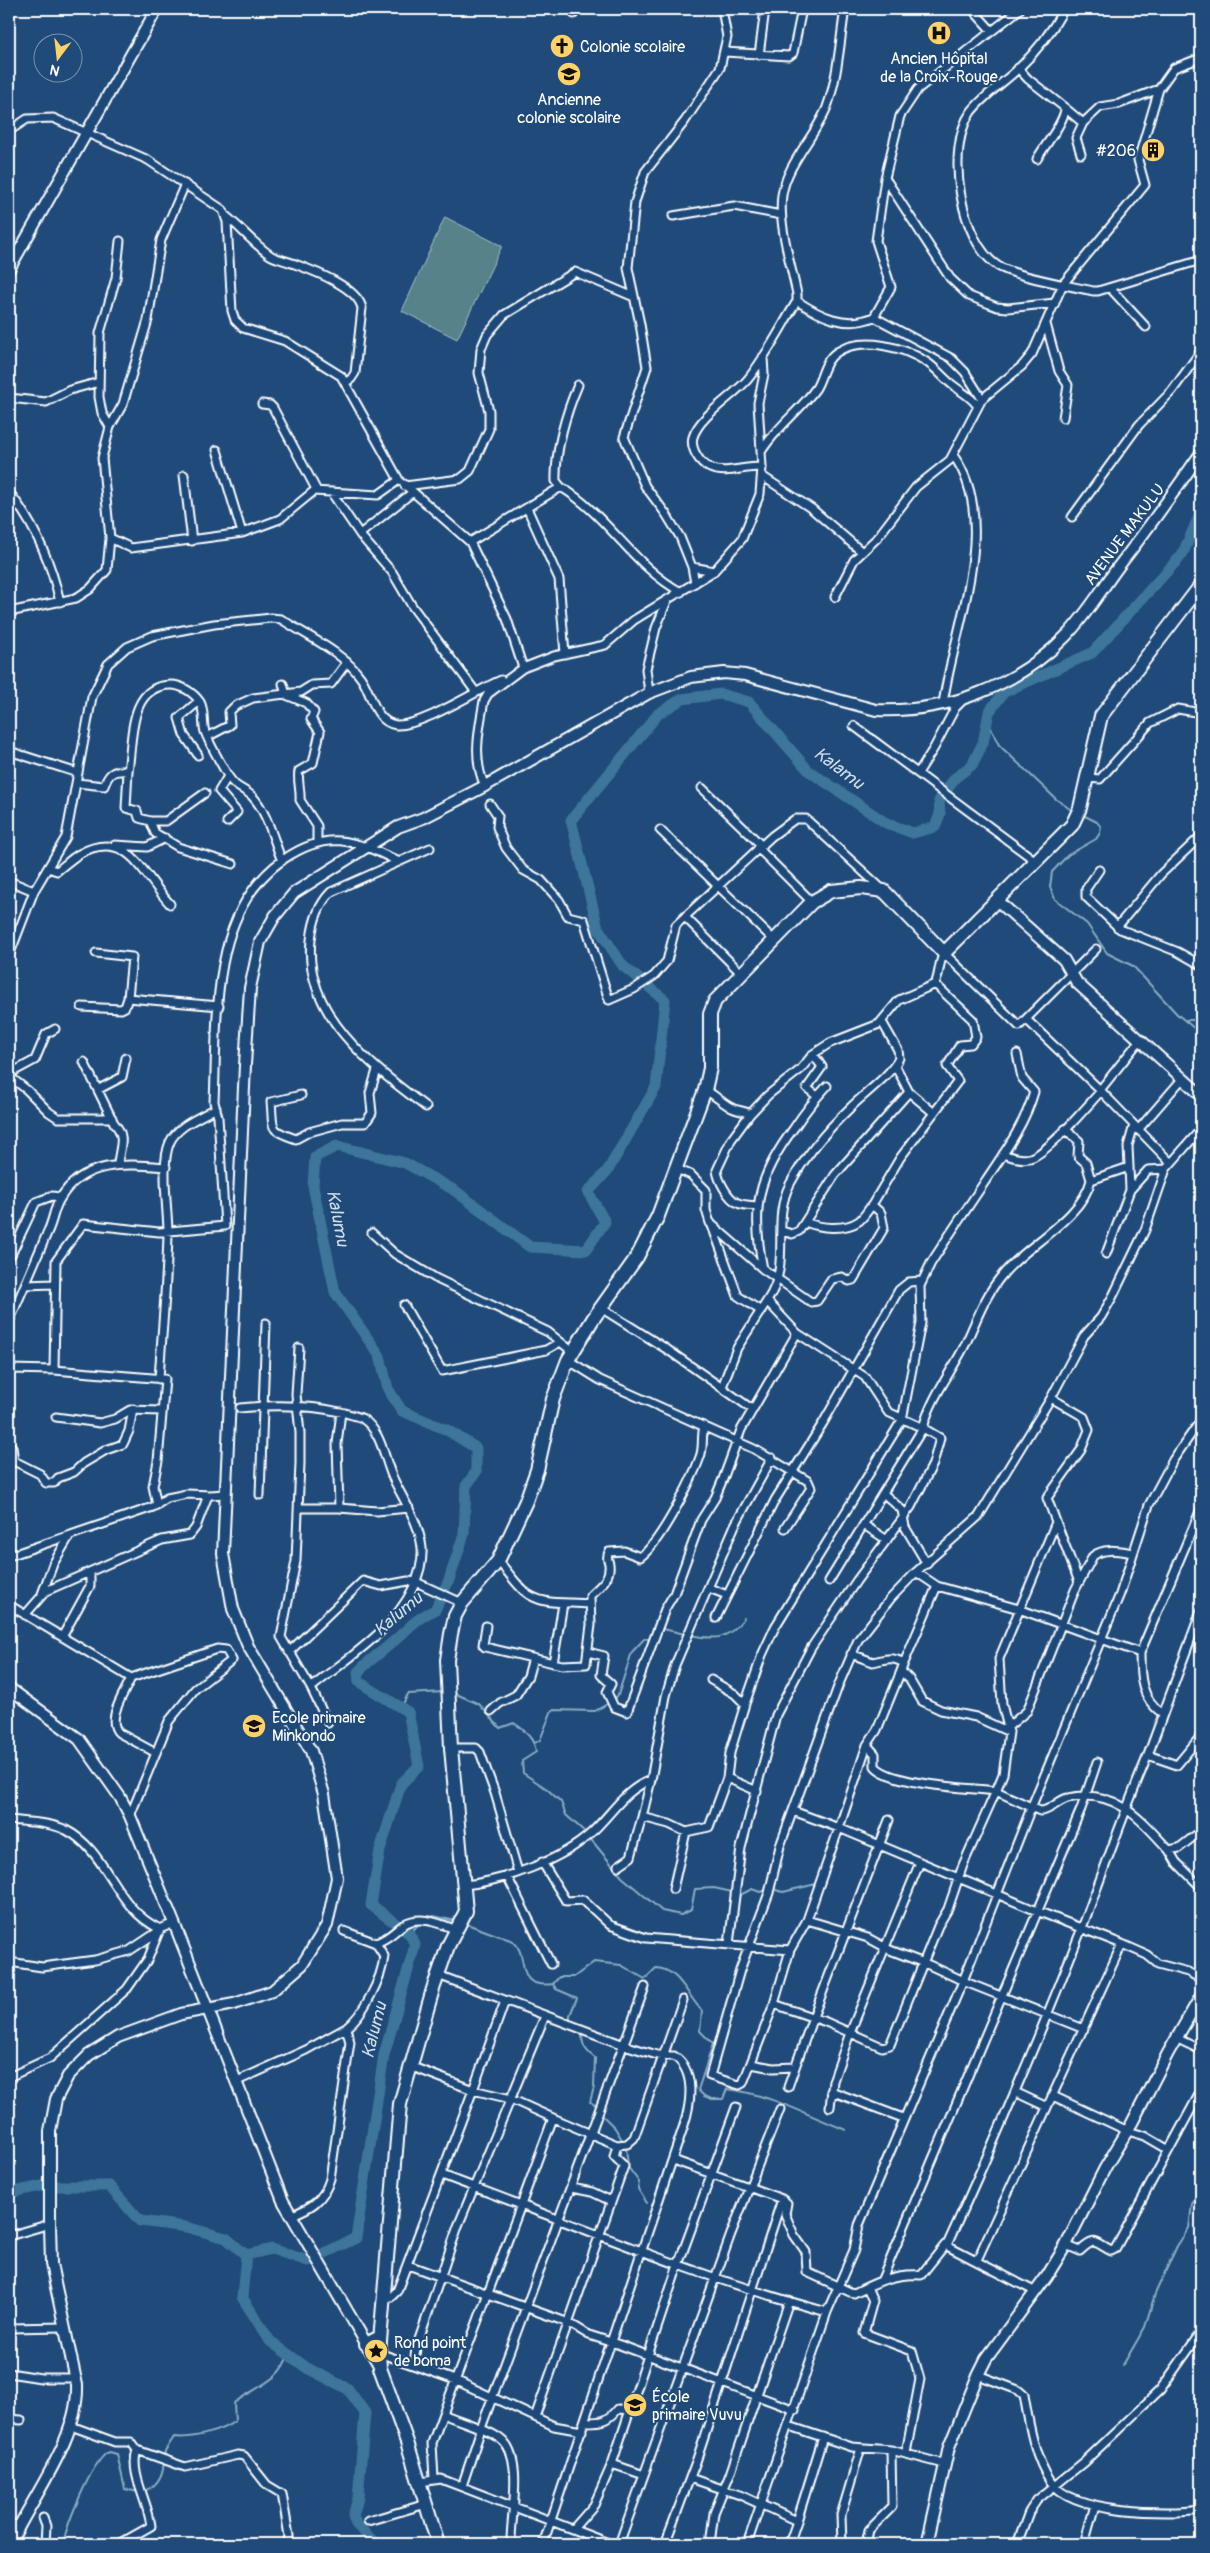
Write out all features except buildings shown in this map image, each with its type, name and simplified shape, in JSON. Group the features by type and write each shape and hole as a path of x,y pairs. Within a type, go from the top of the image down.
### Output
{"highway":[{"path":"438,2544 420,2482 380,2368 379,2353 398,2120 410,2066 438,1975 448,1946 460,1925 466,1904 451,1748 448,1691 448,1646 455,1616 462,1603 498,1561 532,1488 553,1400 570,1356 600,1308 645,1244 677,1169 705,1090 710,1068 712,1008 741,973 812,902 832,891 860,888 884,891 944,953 1037,862 1078,813 1097,727 1107,705 1150,654 1201,585"},
{"path":"366,2344 380,2337"}],"main road":[{"path":"9,269 156,9"},
{"name":"AVENUE MAKULU","path":"10,2544 14,2525 62,2449 71,2426 78,2398 76,2378 51,2264 50,2131 56,2099 68,2076 90,2055 118,2037 181,2014 265,1994 302,1965 327,1925 337,1878 324,1794 311,1751 248,1646 233,1609 223,1554 239,1166 252,979 260,942 275,916 294,893 366,846 398,828 423,818 485,786 648,693 691,677 724,673 745,675 876,710 897,711 963,700 1006,680 1039,658 1069,633 1201,454"},
{"path":"998,901 1064,960 1077,983 1201,1095"},
{"path":"9,1688 79,1739 110,1782 130,1816 290,2216 380,2368"},
{"path":"928,2544 944,2464 978,2375 990,2354 1036,2292 1066,2245 1105,2168 1128,2131 1176,2038 1201,1996"}],"street":[{"path":"695,583 692,567 672,522 640,477 624,437 647,368 628,264 635,202 643,176 713,80 725,52 727,37 722,9"},
{"path":"759,56 765,9"},
{"path":"725,52 759,56 792,55 802,9"},
{"path":"762,467 745,467 726,471 710,468 696,454 693,438 706,420 745,383 763,357 796,301 797,294 781,215 784,188 826,107 840,48 845,9"},
{"path":"972,9 991,30"},
{"path":"874,317 891,283 876,245 886,178 898,125 913,95 991,30 1020,9"},
{"path":"1064,9 1043,41 1018,68 971,112 965,123 958,166 966,214 976,243 984,255 997,266 1093,291 1110,288 1201,260"},
{"path":"835,597 850,567 880,534 916,487 947,464 980,402 1022,366 1032,354 1063,284 1145,185 1138,160 1159,89 1174,68 1201,58"},
{"path":"1018,68 1028,79 1083,123"},
{"path":"1081,154 1076,138 1083,123 1100,107 1120,104 1159,89"},
{"path":"1037,159 1049,138 1063,120 1065,108"},
{"path":"9,131 27,119 48,117 136,154 223,210 240,231 249,235 270,254 342,285 359,302 362,308 355,373 346,382"},
{"path":"886,178 950,278 969,296 997,307 1008,308 1055,303"},
{"path":"9,612 60,602 83,594 104,575 109,563 110,538 101,466 110,427 119,413 129,387 152,305 159,247 185,184"},
{"path":"673,216 734,206 781,215"},
{"path":"226,216 232,311 235,320 243,328 285,341 346,382 400,480 470,542 507,619 523,668"},
{"path":"110,427 100,405 100,333 116,278 120,241"},
{"path":"405,486 460,479 470,471 482,447 490,421 479,373 481,349 487,335 504,315 575,272 580,272 634,297"},
{"path":"1110,288 1146,327"},
{"path":"796,301 818,314 840,321 874,317 951,358 965,372 980,402"},
{"path":"1046,324 1059,371 1068,385 1062,418"},
{"path":"761,452 773,434 814,390 826,365 835,353 857,345 882,346 920,358 953,386 980,402"},
{"path":"1072,516 1139,425 1172,390 1201,351"},
{"path":"9,956 34,891 64,842 77,783 92,697 104,669 127,647 145,638 208,626 276,618 347,662 368,688 379,716 389,723 412,723 523,668 565,654 605,645 634,620 714,571 742,539 760,494 762,467 758,403 764,374 763,357"},
{"path":"9,398 46,402 70,390 99,382"},
{"path":"578,385 568,411 556,481 561,487 596,512 626,548 659,579 681,592"},
{"path":"262,404 270,405 273,408 317,491"},
{"path":"217,450 242,533"},
{"path":"943,704 965,598 974,537 970,490 961,468 953,455"},
{"path":"184,475 192,541"},
{"path":"762,476 812,509 862,552"},
{"path":"110,538 131,548 242,533 280,519 310,493 317,491 378,495 400,480"},
{"path":"470,542 561,487"},
{"path":"9,492 30,521 52,570 60,602"},
{"path":"330,492 360,534 392,572 412,606 476,691"},
{"path":"360,534 413,492"},
{"path":"527,508 559,579 565,654"},
{"path":"692,567 714,571"},
{"path":"648,693 646,669 656,628 667,601"},
{"path":"207,737 230,725 229,712 235,706 253,698 286,695 301,692 310,685 331,684 347,662"},
{"path":"485,786 480,776 477,758 484,701 488,694 511,675"},
{"path":"283,684 286,695"},
{"path":"205,792 166,821 150,821 139,818 138,811 125,807 133,728 138,707 143,697 155,688 172,685 186,690 199,701 207,737 236,788 250,795 256,802 266,820 282,861"},
{"path":"286,695 306,703 314,712 311,719 320,732 313,763 299,771 298,776 301,789 300,800 317,826 317,842"},
{"path":"918,773 934,748 955,708 963,700"},
{"path":"198,756 184,735 179,718 199,701"},
{"path":"1086,778 1100,779 1154,720 1178,709 1201,713"},
{"path":"854,726 1037,862"},
{"path":"9,751 78,773"},
{"path":"77,783 104,786 109,774 114,770 128,771"},
{"path":"227,822 238,812 219,790 228,776"},
{"path":"702,788 812,902"},
{"path":"490,804 498,816 497,827 504,844 523,870 541,880 559,900 568,916 584,920 609,1000 634,989 654,976 667,961 674,929 684,917 759,846 795,819 802,818 884,891"},
{"path":"150,821 153,831 180,848 233,864"},
{"path":"660,830 774,940"},
{"path":"1117,927 1161,874 1201,836"},
{"path":"42,876 48,868 57,871 80,854 112,845 147,847 165,838"},
{"path":"54,1370 54,1284 57,1258 80,1225 168,1232 225,1226 214,1102 223,960 238,914 255,886 297,850 317,842 345,842 366,846 397,861"},
{"path":"112,845 137,861 170,904"},
{"path":"426,1107 378,1070 341,1029 320,998 311,972 311,938 319,908 331,892 397,861 430,848"},
{"path":"1099,870 1086,889 1086,897 1117,927 1178,952 1201,965"},
{"path":"9,882 34,891"},
{"path":"684,917 741,973"},
{"path":"758,1206 742,1205 734,1201 717,1173 731,1140 750,1114 773,1090 801,1069 813,1054 830,1043 882,1022 899,1000 935,984 938,978 938,963 944,953 1016,1025 1021,1026 1096,948"},
{"path":"82,1007 121,1008 125,1007 128,998 132,956 96,953"},
{"path":"805,1222 823,1228 859,1221 872,1206 900,1158 959,1081 946,1066 960,1045 969,1045 976,1037 973,1020 935,984"},
{"path":"128,998 219,1006"},
{"path":"1026,1019 1101,1090 1168,1165"},
{"path":"722,1388 737,1348 767,1302 777,1280 781,1265 782,1206 791,1183 834,1124 895,1065 899,1058 898,1050 882,1022"},
{"path":"55,1029 46,1034 35,1060 9,1075 58,1118 112,1118"},
{"path":"1003,1154 1017,1158 1032,1157 1065,1129 1101,1090 1140,1040"},
{"path":"813,1054 822,1067 807,1088 817,1096"},
{"path":"642,1817 669,1824 686,1832 709,1827 727,1778 730,1753 745,1704 759,1662 775,1627 902,1420 921,1323 922,1281 931,1262 1003,1154 1022,1122 1034,1092 1022,1078 1017,1054"},
{"path":"99,1089 122,1077 126,1058"},
{"path":"84,1062 123,1139 118,1164"},
{"path":"895,1065 909,1092 934,1113"},
{"path":"301,1095 270,1102 272,1126 274,1129 296,1139 309,1132 342,1123 364,1123 372,1113 370,1093 378,1070"},
{"path":"1130,1190 1128,1146 1136,1127 1183,1078"},
{"path":"763,1269 758,1239 758,1206 765,1175 772,1160 802,1114 827,1086"},
{"path":"705,1090 718,1097 732,1109 742,1109 750,1114"},
{"path":"782,1231 796,1233 836,1175 909,1092"},
{"path":"159,1379 168,1232 165,1207 166,1167 171,1139 187,1124 216,1108"},
{"path":"829,1581 923,1428 931,1403 952,1370 993,1288 1021,1255 1066,1217 1082,1198 1091,1180 1086,1164 1078,1156 1078,1141 1065,1129"},
{"path":"937,1586 878,1730 867,1745 807,1920 790,1950 774,2004 742,2084 709,2075 748,1946 769,1893 780,1846 851,1654 872,1622 916,1572 979,1516 1051,1398 1084,1336 1101,1317 1113,1296 1145,1230 1168,1165 1201,1129"},
{"path":"9,1322 51,1226 60,1197 89,1172 118,1164 166,1167"},
{"path":"1106,1254 1130,1190 1148,1170 1168,1165"},
{"path":"1091,1180 1129,1167"},
{"path":"677,1169 691,1175 706,1190 706,1210 738,1296 761,1311"},
{"path":"9,1259 36,1202 52,1196 60,1197"},
{"path":"710,1223 777,1280 813,1303 817,1301 832,1279 842,1277 849,1281 853,1280 884,1228 881,1213 872,1206"},
{"path":"372,1233 395,1254 437,1279 548,1332 560,1342 570,1356 600,1380 736,1440 772,1458 808,1481 811,1488 785,1528"},
{"path":"716,1618 775,1500 899,1290 909,1282 922,1281"},
{"path":"25,1285 54,1284"},
{"path":"729,1944 741,1848 774,1722 793,1682 832,1616 903,1517 933,1464 940,1442 939,1436 902,1420 885,1409 868,1380 854,1368 796,1333 767,1302"},
{"path":"404,1305 442,1371 546,1350 560,1342"},
{"path":"600,1308 668,1350 752,1409"},
{"path":"260,1495 266,1323"},
{"path":"588,1652 604,1656 601,1675 611,1684 607,1692 612,1702 627,1711 665,1609 674,1594 700,1520 715,1498 736,1440 796,1333"},
{"path":"299,1348 296,1406 300,1433 299,1508 295,1571 280,1637 311,1688 328,1723"},
{"path":"9,1368 165,1380 161,1411 159,1455 153,1486 157,1505"},
{"path":"1051,1398 1084,1417 1089,1430 1081,1450 1047,1498 1079,1582"},
{"path":"240,1408 262,1405 296,1406 341,1412 365,1421 380,1441 391,1475 409,1508 417,1528 422,1548 422,1561 416,1582 400,1612 311,1688"},
{"path":"56,1417 100,1423 114,1419 133,1409 161,1411"},
{"path":"10,1448 11,1461 40,1474 46,1483 54,1483 58,1478 74,1472 84,1462 106,1450 123,1444 129,1431 133,1409"},
{"path":"339,1508 337,1444 341,1412"},
{"path":"747,2544 795,2410 827,2312 854,2250 859,2225 963,1981 1030,1808 1101,1639 1161,1480 1201,1420"},
{"path":"486,1626 484,1647 554,1663 583,1665 587,1662 591,1625 589,1604 591,1594 604,1583 610,1566 607,1557 609,1552 624,1550 640,1558 653,1544 684,1490 700,1457 701,1436 704,1426"},
{"path":"618,1866 631,1856 651,1780 666,1696 687,1635 735,1525 772,1458"},
{"path":"883,1493 902,1510 905,1527 912,1542 927,1564"},
{"path":"9,1556 69,1537 157,1505 167,1498 186,1494 225,1494"},
{"path":"41,1594 162,1540 190,1535 196,1527 207,1498 210,1495"},
{"path":"299,1508 339,1508 377,1511 409,1508"},
{"path":"1163,1714 1151,1705 1145,1694 1140,1653 1201,1509"},
{"path":"774,2004 812,2017 882,2047 890,2045 923,1962 948,1909 973,1840 1003,1774 1009,1729 1002,1704 999,1659 1056,1522"},
{"path":"864,1526 887,1540"},
{"path":"25,1615 41,1594 53,1564 69,1537"},
{"path":"1009,1729 1027,1711 1079,1582 1095,1554 1112,1550 1133,1553"},
{"path":"498,1561 526,1592 540,1600 563,1604 589,1604"},
{"path":"62,1637 90,1586 90,1572"},
{"path":"916,1572 937,1586 1019,1609 1140,1653"},
{"path":"289,1652 362,1581 381,1586 408,1581 416,1582 462,1603"},
{"path":"709,1588 726,1595"},
{"path":"9,1604 131,1678"},
{"path":"554,1663 563,1604"},
{"path":"673,2160 711,2172 782,2199 787,2204 785,2214 794,2235 806,2252 807,2272 852,2293 882,2279 904,2273 921,2275 943,2246 947,2245 981,2172 1082,1928 1201,1611"},
{"path":"130,1816 156,1753 166,1725 191,1693 232,1660 226,1650 217,1648 131,1678 114,1715 115,1728 119,1734 156,1753"},
{"path":"851,1654 873,1662 890,1658 904,1663"},
{"path":"491,1711 500,1703 516,1695 528,1676 533,1658"},
{"path":"901,1671 909,1678 922,1701 941,1710 976,1717 1009,1729"},
{"path":"711,1680 735,1694 745,1704"},
{"path":"1148,1755 1177,1765 1201,1736"},
{"path":"867,1745 875,1754 875,1766 884,1774 910,1781 996,1791 1030,1808 1044,1811 1065,1798 1086,1796 1107,1800 1126,1807 1135,1813 1169,1850 1176,1862 1201,1888"},
{"path":"451,1748 476,1748 480,1752 496,1793 518,1872"},
{"path":"882,2279 1086,1796 1097,1762"},
{"path":"727,1778 757,1791"},
{"path":"464,1886 507,1876 542,1862 589,1835 616,1805 639,1785 651,1780"},
{"path":"793,1811 1147,1954 1158,1964 1188,1972 1201,1979"},
{"path":"9,1820 58,1827 78,1837 104,1868 137,1916 160,1930"},
{"path":"788,2087 812,2017 889,1820"},
{"path":"1169,1850 1179,1848 1201,1831"},
{"path":"673,1889 686,1832"},
{"path":"542,1862 566,1901 583,1900 604,1920 619,1929 660,1940 790,1950"},
{"path":"830,2107 832,2090 850,2033 920,1862"},
{"path":"507,1876 551,1964"},
{"path":"376,1943 395,1934 403,1925 425,1920 460,1925"},
{"path":"807,1920 868,1938 886,1948 923,1962 963,1981 1048,2013 1084,2029"},
{"path":"9,1962 42,1967 95,1960 129,1952 160,1930 174,1923"},
{"path":"9,2077 50,2058 116,2000 140,1972 160,1930"},
{"path":"235,2082 306,2050 346,2028 360,2017 384,1962 382,1952 376,1943 344,1931"},
{"path":"977,2260 1122,1944"},
{"path":"438,1975 624,2045 662,2056 669,2054 677,2058 689,2072 690,2105 673,2160 586,2422 543,2544"},
{"path":"462,2486 493,2396 645,1986"},
{"path":"535,2417 624,2166 614,2156 622,2145 634,2138 683,2000"},
{"path":"383,2296 391,2297 395,2294 408,2265 474,2090 505,2001"},
{"path":"414,2365 416,2348 440,2277 545,2016"},
{"path":"290,2216 317,2203 327,2189 330,2179 350,2042 346,2028"},
{"path":"1176,2038 1201,2050"},
{"path":"751,2064 773,2068 795,2067"},
{"path":"410,2066 474,2090 511,2099 591,2134 622,2145"},
{"path":"832,2090 903,2118"},
{"path":"1066,2245 1080,2251 1088,2242 1093,2242 1111,2251 1115,2249 1201,2091"},
{"path":"1014,2092 1047,2107"},
{"path":"1053,2096 1128,2131 1145,2136 1169,2150"},
{"path":"573,2529 594,2505 612,2464 678,2264 736,2107"},
{"path":"619,2544 715,2278 780,2109"},
{"path":"434,2479 432,2443 553,2118"},
{"path":"442,2176 715,2278 788,2302 827,2312"},
{"path":"571,2188 592,2192 611,2201"},
{"path":"665,2544 690,2478 782,2199"},
{"path":"9,2236 50,2224"},
{"path":"947,2245 1036,2292"},
{"path":"408,2265 569,2323 585,2334 795,2410"},
{"path":"867,2287 873,2300 864,2333 912,2351 920,2376 906,2453"},
{"path":"710,2544 714,2514 757,2396 788,2302"},
{"path":"9,2328 65,2327"},
{"path":"1016,2544 1029,2512 1037,2500 1084,2462 1160,2390 1201,2332"},
{"path":"379,2353 455,2380 559,2428 582,2431"},
{"path":"9,2373 41,2378 76,2378"},
{"path":"978,2375 1018,2390 1024,2395 1032,2435 1042,2465 1055,2486 1076,2498 1095,2504 1143,2513 1201,2510"},
{"path":"586,2422 604,2422 611,2419 618,2409 630,2410"},
{"path":"443,2414 501,2439 512,2456 515,2471 511,2544"},
{"path":"9,2419 20,2420"},
{"path":"71,2426 115,2442 130,2442 137,2450 186,2467 244,2456 267,2485 282,2496 289,2536 287,2544"},
{"path":"789,2426 862,2448 891,2450 944,2464"},
{"path":"789,2544 823,2437"},
{"path":"842,2544 841,2515 862,2448"},
{"path":"119,2544 150,2526 144,2496 133,2462 137,2450"},
{"path":"866,2544 869,2530 892,2507 891,2450"},
{"path":"612,2464 644,2474"},
{"path":"690,2478 724,2489 797,2520"},
{"path":"420,2482 434,2479 462,2486 611,2544"},
{"path":"368,2521 426,2504"},
{"path":"1084,2544 1095,2504"},
{"path":"43,2518 46,2526 44,2544"}],"green space":[{"path":"445,217 502,246 457,339 402,311"}],"waterway":[{"name":"Kalumu","path":"9,2193 41,2186 109,2186 140,2221 186,2227 226,2238 246,2255 272,2249 308,2261 356,2238 384,2055 415,1945 410,1934 371,1905 380,1850 401,1784 419,1766 408,1712 359,1682 358,1672 413,1624 435,1610 449,1580 464,1534 466,1486 476,1472 476,1448 447,1430 402,1411 388,1389 380,1356 335,1292 313,1186 315,1157 337,1146 405,1163 454,1190 530,1247 586,1250 605,1222 588,1192 608,1170 656,1087 665,1000 623,966 598,928 571,820 658,714 682,699 721,694 749,702 809,771 886,823 913,833 935,827 940,814 939,801 955,778 972,765 983,743 989,712 1004,692 1092,653 1182,555 1201,512"},
{"path":"988,722 999,745 1056,799 1074,812"},
{"path":"1083,815 1097,822 1101,827 1100,833 1096,839 1068,855 1052,872 1050,887 1055,899 1087,924 1107,953 1133,966 1177,1014 1201,1034"},
{"path":"1186,1020 1201,1020"},
{"path":"689,1635 707,1638 721,1637 732,1631 744,1618"},
{"path":"659,1633 663,1629 685,1634"},
{"path":"613,1701 618,1695 632,1652 645,1638 652,1641"},
{"path":"401,1708 408,1694 444,1692"},
{"path":"454,1693 479,1704 500,1728 514,1723 522,1728 534,1743 536,1752 522,1761 523,1773 547,1789 561,1802 566,1815 586,1833"},
{"path":"535,1743 540,1740 552,1710 595,1711 609,1703"},
{"path":"589,1837 622,1877 662,1911 681,1915 691,1910 695,1889 714,1888 732,1892"},
{"path":"772,1889 783,1892 816,1884"},
{"path":"737,1893 740,1895 752,1889 760,1892 768,1890"},
{"path":"428,1918 434,1916 455,1921"},
{"path":"410,1934 420,1922"},
{"path":"464,1923 513,1941 521,1955 527,1977 532,1982 540,1984 553,1984 559,1977 574,1977 594,1962 621,1965 645,1979 656,1968 664,1969 677,1978 702,2011 700,2031 713,2044 698,2090 704,2096 712,2099 723,2099 727,2089 758,2095 846,2130"},
{"path":"553,1984 556,1989 577,1998 570,2015 570,2023"},
{"path":"570,2028 582,2035 585,2048 595,2058 594,2087 590,2102 599,2107"},
{"path":"602,2110 602,2115 615,2128 624,2143"},
{"path":"626,2147 628,2167 639,2182 638,2189 647,2203"},
{"path":"1123,2365 1145,2327 1155,2294 1177,2246 1189,2228 1192,2204 1201,2188"},
{"path":"246,2255 242,2297 270,2341 307,2368 348,2389 365,2413 358,2498 353,2516 356,2524 376,2544"},
{"path":"164,2456 174,2437 206,2434 235,2421 234,2403 273,2378 288,2354"},
{"path":"63,2544 69,2523 87,2481 101,2458 108,2452 117,2454 125,2489 138,2492"},
{"path":"143,2491 152,2487 159,2480 164,2461"}],"place":[{"name":"Ancien Hôpital de la Croix-Rouge","path":"939,33"},
{"name":"Colonie scolaire","path":"562,46"},
{"name":"Ancienne colonie scolaire","path":"569,74"},
{"name":"#206","path":"1153,150"},
{"name":"Ecole primaire Minkondo","path":"254,1726"},
{"name":"Rond point de boma","path":"376,2351"},
{"name":"École primaire Vuvu","path":"635,2405"}],"water label":[{"name":"Kalamu","path":"839,768"}]}
